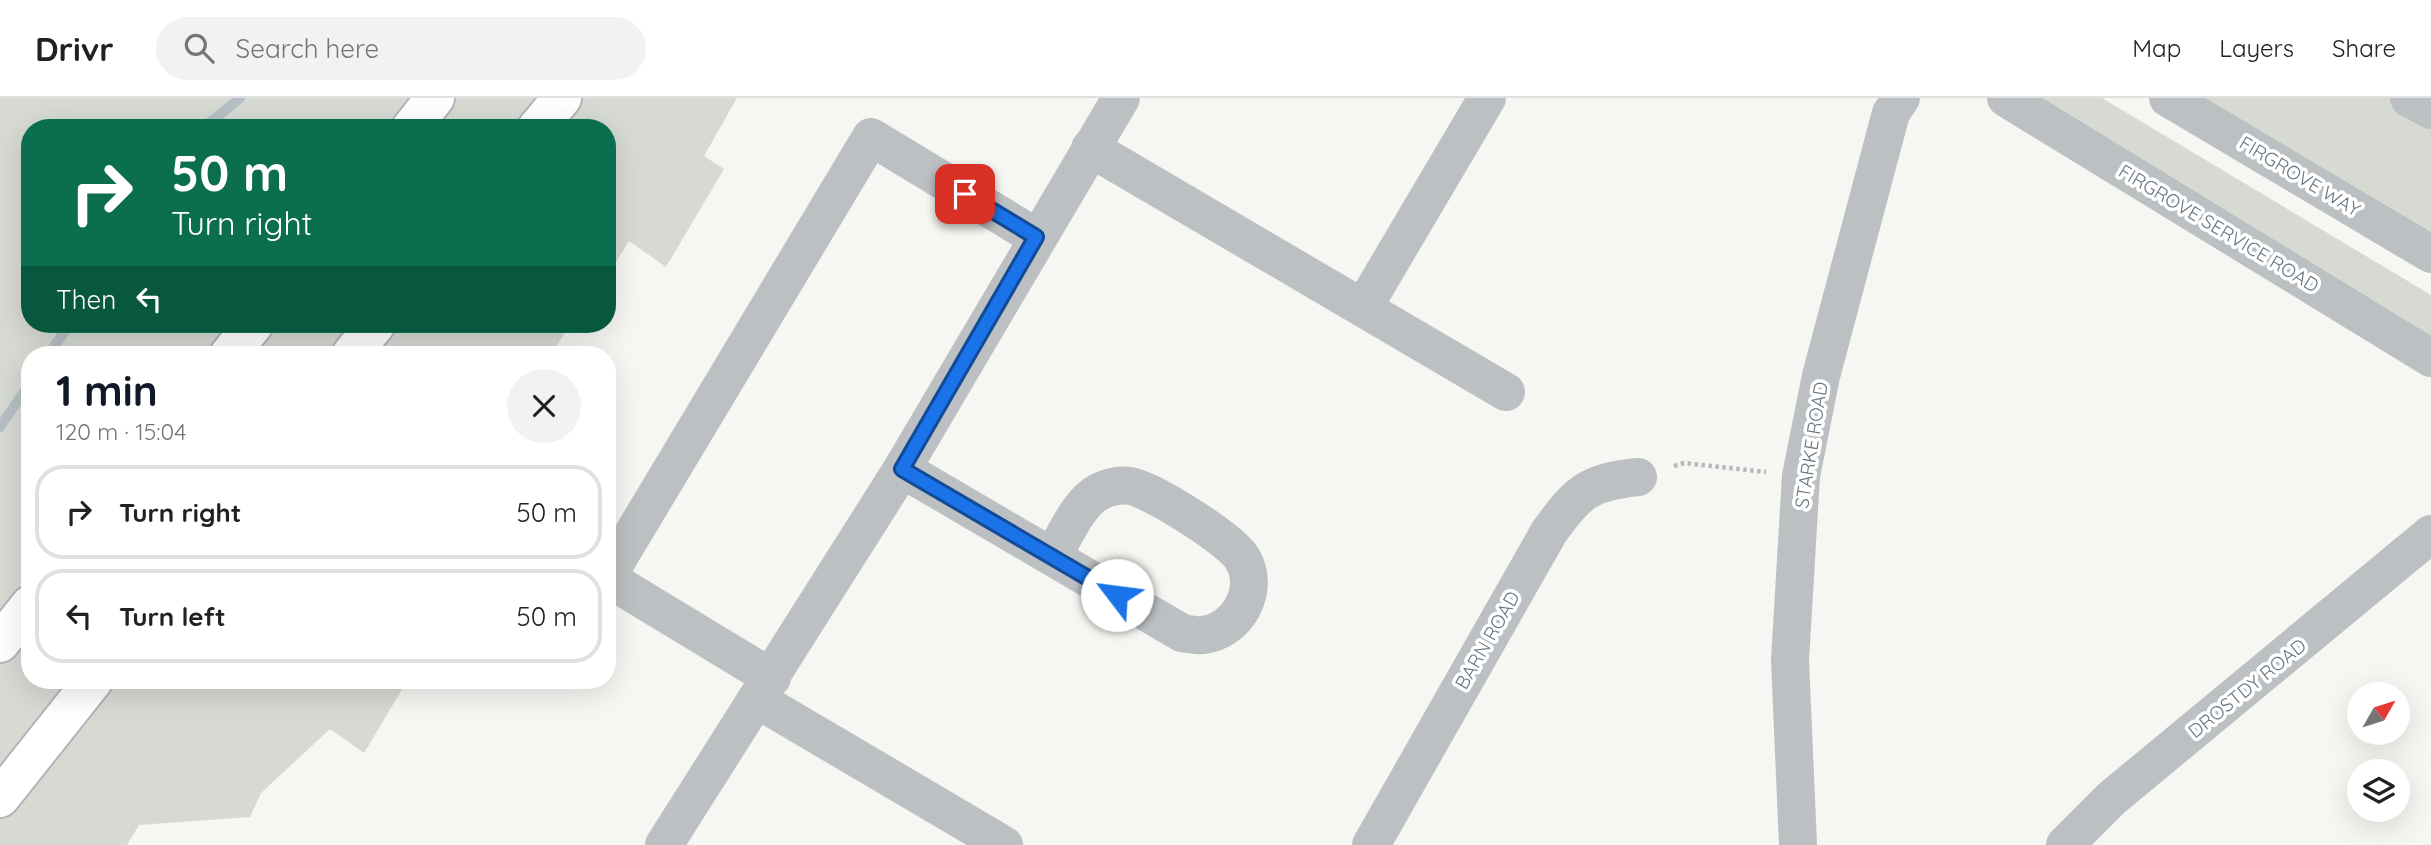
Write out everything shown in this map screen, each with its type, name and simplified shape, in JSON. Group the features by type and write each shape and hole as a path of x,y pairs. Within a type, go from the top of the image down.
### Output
{"highway":[{"path":"418,119 435,98"},
{"path":"544,119 562,98"},
{"path":"0,643 21,616"},
{"path":"0,798 87,689"}],"street":[{"path":"664,845 902,469 1036,237 1121,98"},
{"path":"1363,308 1487,98"},
{"name":"STARKE ROAD","path":"1798,845 1790,660 1801,476 1821,376 1891,113 1901,98"},
{"name":"FIRGROVE SERVICE ROAD","path":"2006,98 2431,358"},
{"name":"FIRGROVE WAY","path":"2168,98 2431,254"},
{"path":"2409,98 2431,110"},
{"path":"616,563 871,137 1036,237"},
{"path":"1090,148 1506,392"},
{"path":"902,469 1052,557 1182,633 1202,635 1220,630 1235,619 1247,600 1249,579 1242,558 1224,540 1150,493 1130,486 1112,486 1093,495 1052,557"},
{"name":"BARN ROAD","path":"1371,845 1549,532 1573,499 1605,481 1638,477"},
{"name":"DROSTDY ROAD","path":"2065,845 2112,798 2431,534"},
{"path":"616,584 765,689 1004,845"}],"path":[{"path":"1638,477 1684,463 1801,476"}],"shaded area":[{"path":"0,98 737,98 704,156 724,169 666,267 629,241 616,262 616,119 21,119 21,333 564,333 557,346 21,346 21,689 402,689 364,753 330,729 261,793 250,817 139,825 127,845 0,845"},
{"path":"2029,98 2102,98 2431,295 2431,338"},
{"path":"2168,98 2409,98 2431,110 2431,254"}],"waterway":[{"path":"214,119 240,98"},
{"path":"54,346 64,333"},
{"path":"0,427 21,396"}],"route":[{"path":"965,194 1036,237 902,469 1117,595"}]}
